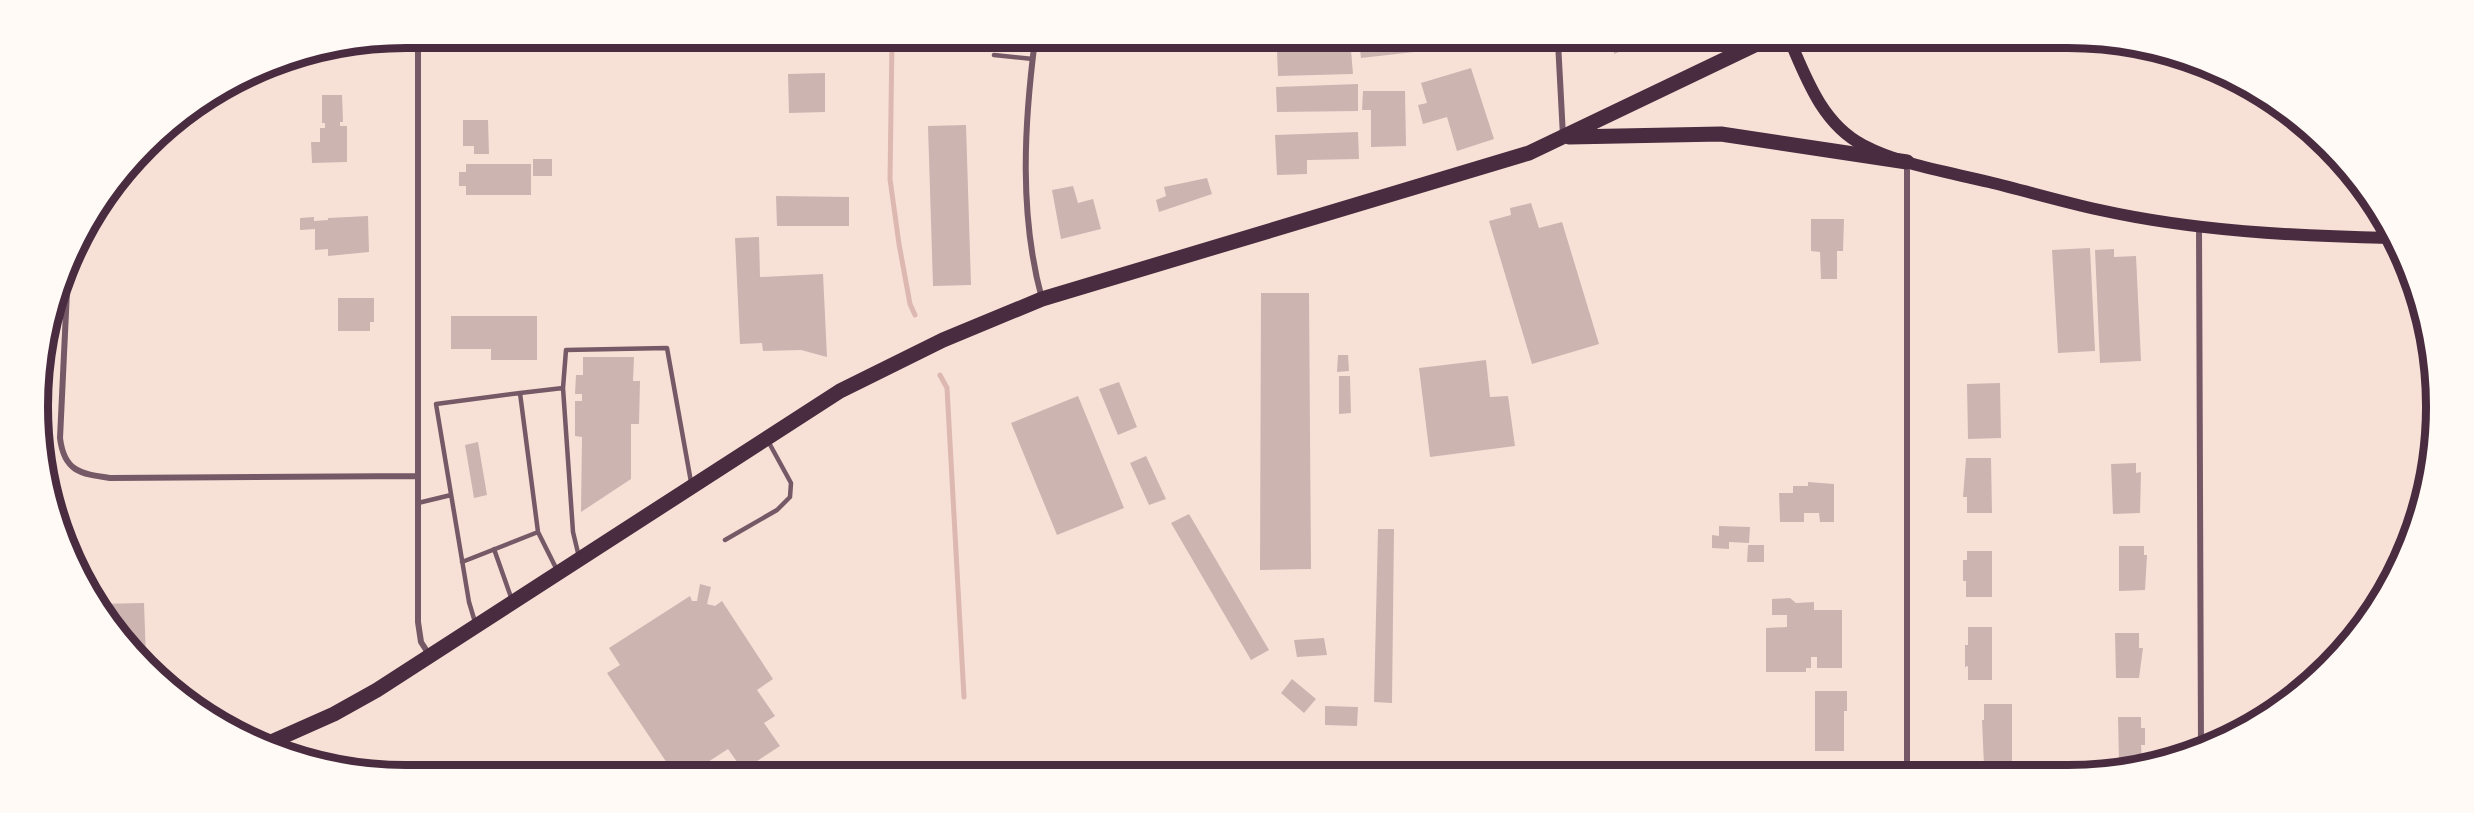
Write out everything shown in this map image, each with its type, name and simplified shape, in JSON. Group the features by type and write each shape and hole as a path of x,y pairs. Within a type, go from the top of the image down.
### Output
{"main road":[{"path":"275,740 334,714 430,656 840,391 976,324 1042,299 1528,153 1749,48"},
{"path":"1793,48 1810,89 1831,119 1862,145 1907,162"},
{"path":"1563,137 1721,134 1907,162 2101,210 2199,226 2260,232 2384,238"}],"street":[{"path":"418,48 418,622 421,642 430,656"},
{"path":"1034,48 1027,139 1028,231 1032,262 1042,299"},
{"path":"1558,48 1563,137"},
{"path":"1907,162 1907,765"},
{"path":"2199,226 2201,739"},
{"path":"67,291 60,438 64,456 73,468 91,475 110,478 418,476"}],"lane":[{"path":"994,55 1033,59"},
{"path":"579,559 573,532 563,388 566,350 667,348 692,486"},
{"path":"477,626 469,602 436,404 563,388"},
{"path":"520,393 538,532 558,573"},
{"path":"725,540 777,510 790,496 791,483 766,438"},
{"path":"418,503 451,495"},
{"path":"462,561 538,532"},
{"path":"494,549 513,602"}],"building":[{"path":"1360,48 1432,48 1432,50 1361,58"},
{"path":"1614,48 1630,48 1614,54"},
{"path":"1351,50 1353,74 1278,76 1277,51"},
{"path":"1471,68 1494,139 1457,151 1447,117 1423,124 1418,105 1427,103 1421,83"},
{"path":"825,73 825,112 789,113 788,74"},
{"path":"1358,84 1358,111 1277,112 1276,87"},
{"path":"1363,91 1405,91 1406,146 1371,147 1371,110 1362,110"},
{"path":"322,95 342,95 343,122 340,122 340,126 347,126 347,162 312,163 311,142 320,142 320,128 325,128 325,123 322,123"},
{"path":"463,120 488,120 489,154 474,154 474,146 463,146"},
{"path":"966,125 971,285 933,286 928,126"},
{"path":"1358,132 1359,159 1307,160 1307,174 1277,175 1275,135"},
{"path":"533,159 552,159 552,176 533,176"},
{"path":"466,164 531,164 531,195 466,195 466,186 459,186 459,172 466,172"},
{"path":"1207,178 1212,194 1159,212 1156,200 1166,196 1164,187"},
{"path":"1073,186 1078,203 1093,199 1101,229 1061,239 1052,190"},
{"path":"776,196 849,197 849,226 777,226"},
{"path":"1531,203 1539,228 1562,222 1599,344 1532,364 1489,221 1511,215 1510,208"},
{"path":"368,216 369,252 328,256 328,249 315,250 315,229 300,230 300,218 314,217 314,221"},
{"path":"1811,219 1844,219 1843,251 1837,251 1837,279 1821,279 1820,252 1811,251"},
{"path":"759,237 760,277 823,274 827,357 801,350 763,351 762,343 740,344 735,238"},
{"path":"2090,248 2095,351 2058,353 2052,250"},
{"path":"2114,249 2114,257 2136,256 2141,361 2100,363 2095,250"},
{"path":"1261,293 1309,293 1311,569 1260,570"},
{"path":"338,298 374,298 374,322 370,322 370,331 338,331"},
{"path":"451,316 537,316 537,360 491,360 491,349 451,349"},
{"path":"1338,355 1348,355 1349,371 1337,372"},
{"path":"583,357 634,357 633,381 640,381 639,424 631,424 631,479 581,512 582,437 575,436 575,401 582,401 582,394 575,394 576,375 583,375"},
{"path":"1486,360 1490,397 1508,396 1515,446 1430,457 1419,368"},
{"path":"1339,376 1350,376 1351,413 1339,414"},
{"path":"1119,382 1137,427 1118,435 1099,389"},
{"path":"2000,383 2001,438 1968,439 1967,384"},
{"path":"1078,396 1124,508 1057,535 1011,423"},
{"path":"478,442 487,495 474,498 465,445"},
{"path":"1146,456 1166,499 1149,505 1130,463"},
{"path":"1966,458 1991,458 1992,513 1967,513 1967,497 1963,497"},
{"path":"2136,463 2136,473 2141,472 2140,513 2113,514 2111,464"},
{"path":"1808,482 1834,484 1834,522 1820,522 1819,513 1804,513 1804,522 1780,522 1779,493 1793,493 1793,486 1808,486"},
{"path":"1189,514 1269,650 1251,660 1171,523"},
{"path":"1719,526 1750,527 1749,543 1729,542 1729,549 1712,548 1712,535 1719,536"},
{"path":"1378,529 1394,529 1392,703 1374,702"},
{"path":"1748,545 1764,545 1764,562 1747,562"},
{"path":"2119,546 2144,546 2144,555 2147,555 2145,590 2119,591"},
{"path":"1967,551 1992,551 1992,597 1966,597 1963,560 1967,560"},
{"path":"700,584 711,587 707,604 715,606 722,601 773,679 757,690 775,716 764,723 780,746 751,765 739,765 728,749 703,765 668,765 607,673 620,665 609,648 690,596 692,601 697,601"},
{"path":"1790,598 1796,603 1814,602 1814,610 1842,610 1842,668 1817,668 1817,657 1811,657 1811,668 1806,668 1806,672 1766,672 1766,628 1787,627 1787,615 1772,615 1772,599"},
{"path":"144,603 146,652 122,625 107,604"},
{"path":"1968,627 1992,627 1992,680 1968,680 1968,666 1965,667 1965,645 1968,645"},
{"path":"2115,633 2139,633 2139,648 2143,648 2139,678 2116,678"},
{"path":"1324,638 1327,655 1297,657 1294,640"},
{"path":"1292,679 1316,699 1304,713 1281,693"},
{"path":"1815,691 1847,691 1847,711 1844,711 1844,751 1815,751"},
{"path":"1984,704 2012,704 2012,765 1984,765 1982,720 1984,720"},
{"path":"1325,706 1358,707 1357,726 1325,725"},
{"path":"2118,717 2141,717 2141,728 2145,728 2145,745 2141,745 2142,757 2119,761"}],"waterway":[{"path":"892,48 890,179 910,304 915,315"},
{"path":"940,375 947,388 964,697"}]}
